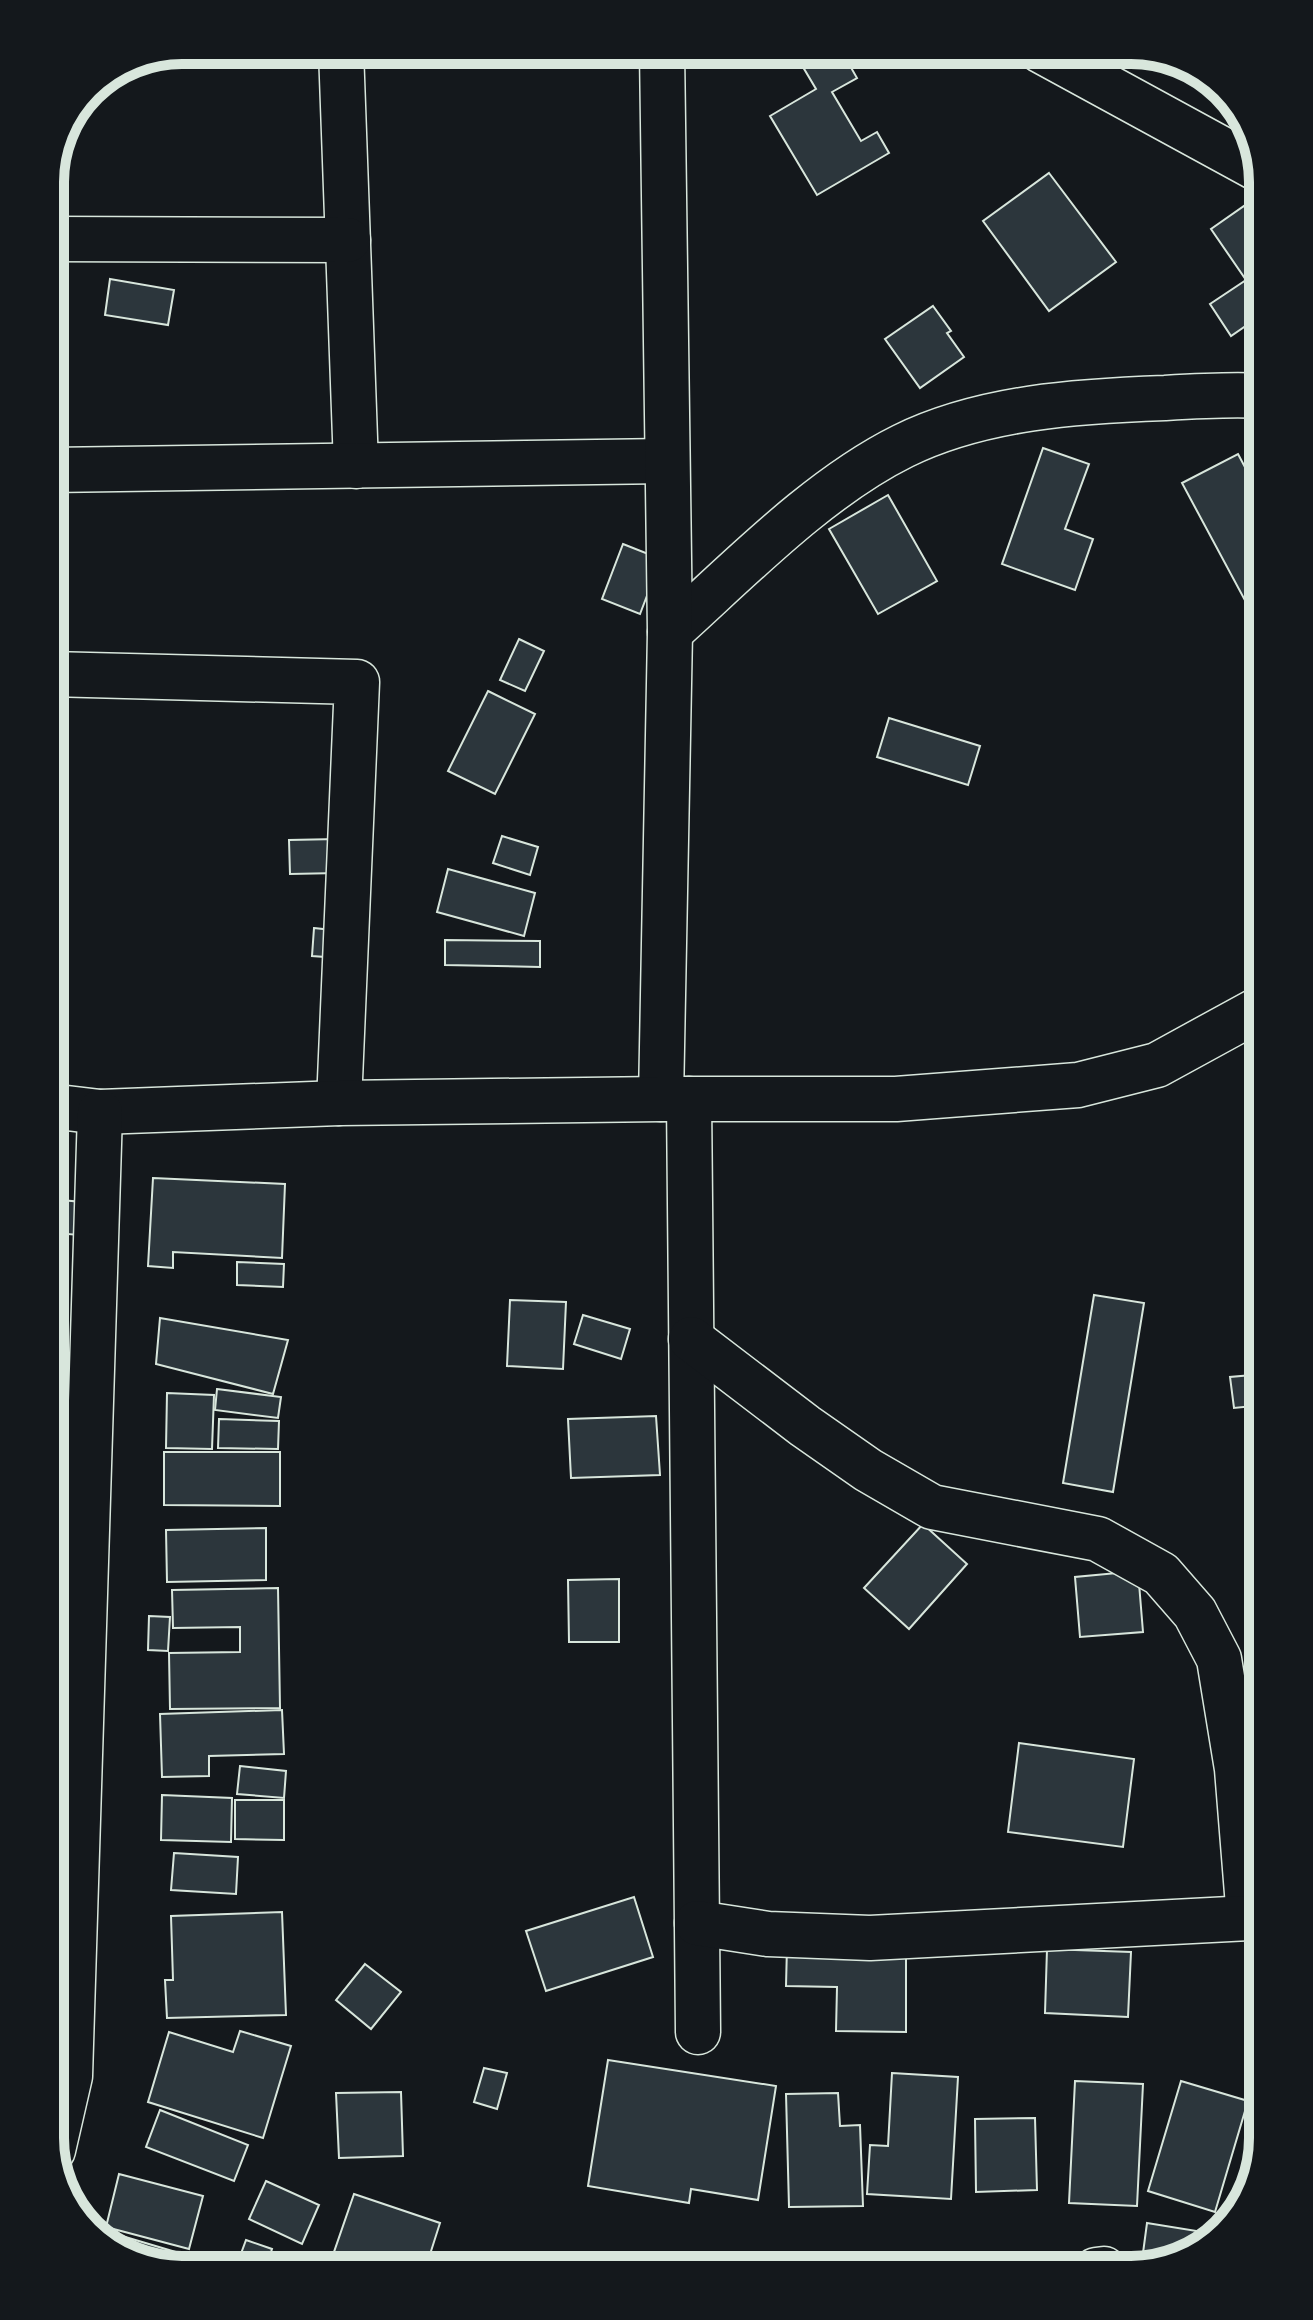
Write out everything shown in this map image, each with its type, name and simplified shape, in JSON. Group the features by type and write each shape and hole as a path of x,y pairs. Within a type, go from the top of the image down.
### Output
{"street":[{"path":"342,64 356,466"},
{"path":"662,64 675,1099 691,1339 698,2032"},
{"path":"1069,64 1244,148"},
{"path":"64,239 348,240"},
{"path":"670,632 836,487 903,446 974,420 1076,401 1249,396"},
{"path":"64,470 667,461"},
{"path":"64,674 357,682 339,1103"},
{"path":"64,1108 100,1112 339,1103 896,1099 1078,1085 1157,1065 1249,1015"},
{"path":"64,1978 100,1112"},
{"path":"691,1339 868,1470 932,1507 1098,1539 1161,1574 1195,1613 1219,1659 1249,1863"},
{"path":"697,1923 768,1934 870,1938 1249,1918"}],"building":[{"path":"808,64 849,64 857,78 832,92 861,141 877,132 889,153 817,195 770,116 816,89 803,67"},
{"path":"1049,173 1116,262 1049,311 983,221"},
{"path":"1244,206 1249,213 1249,324 1231,336 1210,304 1246,280 1211,229"},
{"path":"110,279 174,290 168,325 105,315"},
{"path":"933,306 964,357 920,388 885,339"},
{"path":"1043,448 1089,464 1065,529 1093,539 1075,590 1002,564"},
{"path":"1238,454 1249,475 1249,605 1248,606 1182,483"},
{"path":"888,495 937,581 878,614 829,529"},
{"path":"623,544 661,559 640,614 602,599"},
{"path":"519,639 544,651 525,691 500,680"},
{"path":"488,691 535,714 495,794 448,771"},
{"path":"889,718 980,746 968,785 877,757"},
{"path":"502,836 538,847 530,875 493,863"},
{"path":"337,839 338,873 290,874 289,840"},
{"path":"448,869 535,893 524,936 437,912"},
{"path":"314,928 341,931 339,958 312,956"},
{"path":"445,940 540,941 540,967 445,965"},
{"path":"153,1178 285,1184 282,1258 173,1252 173,1268 148,1266"},
{"path":"64,1200 82,1202 79,1235 64,1234"},
{"path":"237,1262 284,1264 283,1287 237,1285"},
{"path":"1094,1295 1144,1303 1113,1492 1063,1483"},
{"path":"510,1300 566,1302 563,1369 507,1366"},
{"path":"583,1315 630,1329 621,1359 574,1344"},
{"path":"160,1318 288,1340 273,1394 156,1364"},
{"path":"1249,1375 1249,1406 1234,1408 1230,1377"},
{"path":"217,1389 281,1397 278,1418 215,1410"},
{"path":"167,1393 214,1395 212,1449 166,1448"},
{"path":"656,1416 660,1475 571,1478 568,1419"},
{"path":"219,1419 279,1421 278,1449 218,1448"},
{"path":"164,1452 280,1452 280,1506 164,1505"},
{"path":"923,1524 967,1564 909,1629 864,1588"},
{"path":"266,1528 266,1580 167,1582 166,1530"},
{"path":"1138,1571 1143,1632 1080,1637 1075,1577"},
{"path":"619,1579 619,1642 569,1642 568,1580"},
{"path":"278,1588 280,1708 170,1709 169,1653 240,1652 240,1627 173,1628 172,1590"},
{"path":"149,1616 170,1617 168,1651 148,1650"},
{"path":"282,1710 284,1754 209,1756 209,1776 162,1777 160,1714"},
{"path":"1019,1743 1134,1759 1123,1847 1008,1832"},
{"path":"240,1766 286,1771 284,1798 237,1794"},
{"path":"162,1795 232,1798 231,1842 161,1840"},
{"path":"235,1800 284,1800 284,1840 235,1839"},
{"path":"174,1853 238,1857 236,1894 171,1890"},
{"path":"634,1897 653,1957 546,1991 526,1931"},
{"path":"282,1912 286,2015 167,2018 165,1980 173,1980 171,1916"},
{"path":"787,1946 906,1948 906,2032 836,2031 837,1987 786,1986"},
{"path":"1047,1949 1131,1952 1128,2017 1045,2013"},
{"path":"365,1964 401,1992 371,2029 336,2000"},
{"path":"240,2031 291,2046 263,2138 148,2102 169,2032 233,2052"},
{"path":"608,2060 776,2086 758,2200 691,2189 689,2203 588,2186"},
{"path":"484,2068 507,2073 497,2109 474,2102"},
{"path":"892,2073 958,2077 951,2199 867,2194 870,2145 888,2146"},
{"path":"1075,2081 1143,2084 1137,2206 1069,2203"},
{"path":"1181,2081 1248,2101 1215,2212 1148,2191"},
{"path":"401,2092 403,2156 339,2158 336,2093"},
{"path":"838,2093 840,2126 860,2125 863,2206 789,2207 786,2094"},
{"path":"160,2110 248,2145 234,2181 146,2147"},
{"path":"1035,2118 1037,2190 976,2192 975,2119"},
{"path":"119,2174 203,2196 189,2249 106,2227"},
{"path":"266,2181 319,2205 302,2244 249,2219"},
{"path":"354,2194 440,2223 429,2256 345,2256 334,2252"},
{"path":"1147,2223 1203,2232 1183,2244 1143,2255"},
{"path":"122,2236 189,2256 159,2254 121,2239"},
{"path":"246,2240 272,2249 270,2256 240,2256"}]}
